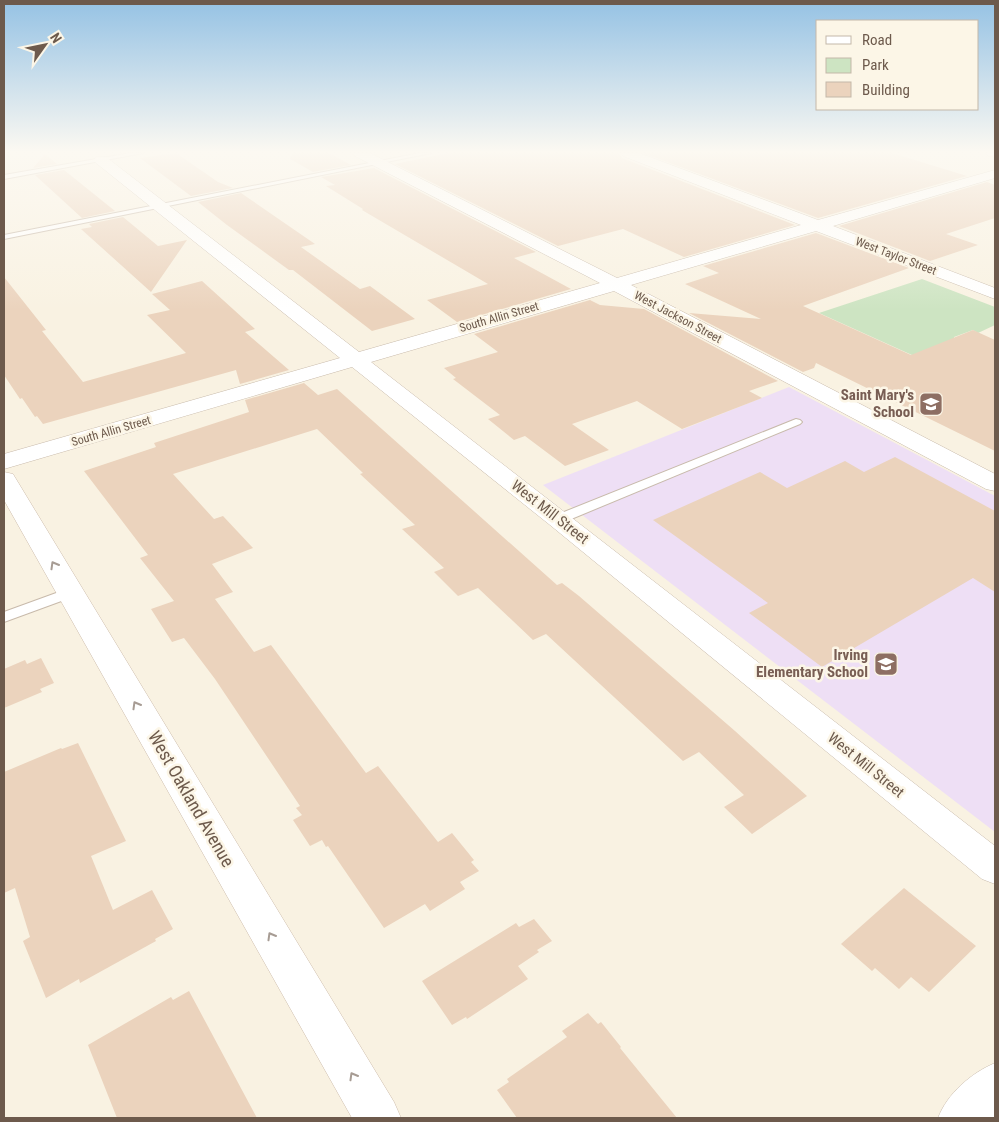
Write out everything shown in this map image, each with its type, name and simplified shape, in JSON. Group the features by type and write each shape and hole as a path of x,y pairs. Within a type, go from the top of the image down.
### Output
{"street":[{"name":"West Jackson Street","path":"462,205 995,484"},
{"name":"West Taylor Street","path":"764,205 995,294"},
{"name":"South Allin Street","path":"4,462 888,205"},
{"name":"West Mill Street","path":"159,206 559,519 995,868"},
{"name":"West Oakland Avenue","path":"4,479 378,1118"},
{"path":"961,1118 995,1086"}],"lane":[{"path":"4,237 162,205"},
{"path":"559,519 796,422"},
{"path":"4,617 70,593"}],"shaded area":[{"name":"Irving Elementary School","path":"789,387 995,496 995,832 543,485"}],"green space":[{"path":"922,279 995,307 995,325 978,333 973,330 954,337 954,374 819,313"}],"building":[{"path":"68,205 108,205 115,211 82,218"},
{"path":"202,205 259,205 315,244 301,247 360,289 370,286 415,319 372,331 293,270 289,270"},
{"path":"357,205 446,205 536,252 514,258 571,289 457,322 427,300 488,284"},
{"path":"477,205 744,205 795,225 684,257 623,229 558,246"},
{"path":"784,205 863,205 818,218"},
{"path":"908,205 995,205 995,218 946,234 978,245 930,261 839,226"},
{"path":"123,217 158,246 187,240 151,292 81,229 92,227 89,224"},
{"path":"816,233 909,268 803,306 911,355 973,330 995,340 995,451 816,363 814,368 803,372 689,313 761,319 685,284 719,273 703,266"},
{"path":"4,277 46,330 42,331 83,382 186,353 147,315 170,310 152,294 202,281 255,329 245,332 289,370 240,384 236,370 43,424 37,416 35,417 22,398 20,399 4,375"},
{"path":"590,300 600,305 644,309 778,381 749,391 762,398 682,429 637,401 572,424 609,450 565,466 525,436 514,440 488,419 500,415 453,379 456,378 444,368 498,352 474,334"},
{"path":"304,383 318,395 337,389 557,585 562,583 579,596 807,796 752,834 724,807 744,795 699,752 683,761 546,634 533,640 478,588 458,596 434,572 444,568 402,529 415,525 360,474 363,473 317,429 173,474 214,519 223,516 253,548 212,564 233,592 215,599 254,652 271,645 366,773 378,766 438,842 452,833 474,860 471,862 479,871 460,882 465,889 430,911 425,904 384,928 328,846 326,847 322,840 310,846 293,820 302,815 296,808 300,806 215,679 184,638 172,642 151,609 174,601 140,558 148,555 84,471 156,447 154,443 249,412 245,400"},
{"path":"895,457 995,511 995,592 973,578 822,667 749,613 768,603 653,520 760,472 787,488 845,461 864,472"},
{"path":"41,658 54,683 40,689 42,692 4,708 4,669 25,660 27,664"},
{"path":"78,743 126,841 91,856 113,910 152,890 173,929 155,939 156,941 80,983 79,979 46,998 23,941 30,937 15,888 4,893 4,772 61,748"},
{"path":"904,888 976,946 929,992 911,977 899,989 875,968 872,971 841,944"},
{"path":"534,919 552,941 537,950 539,952 518,966 528,979 467,1019 466,1017 452,1025 422,981 516,923 519,927"},
{"path":"189,991 257,1118 117,1118 88,1045 171,997 173,1000"},
{"path":"588,1013 598,1024 601,1022 677,1118 517,1118 497,1090 509,1082 507,1079 567,1037 562,1031"}],"place":[{"name":"Saint Mary's School","path":"931,404"},
{"name":"Irving Elementary School","path":"886,664"}]}
